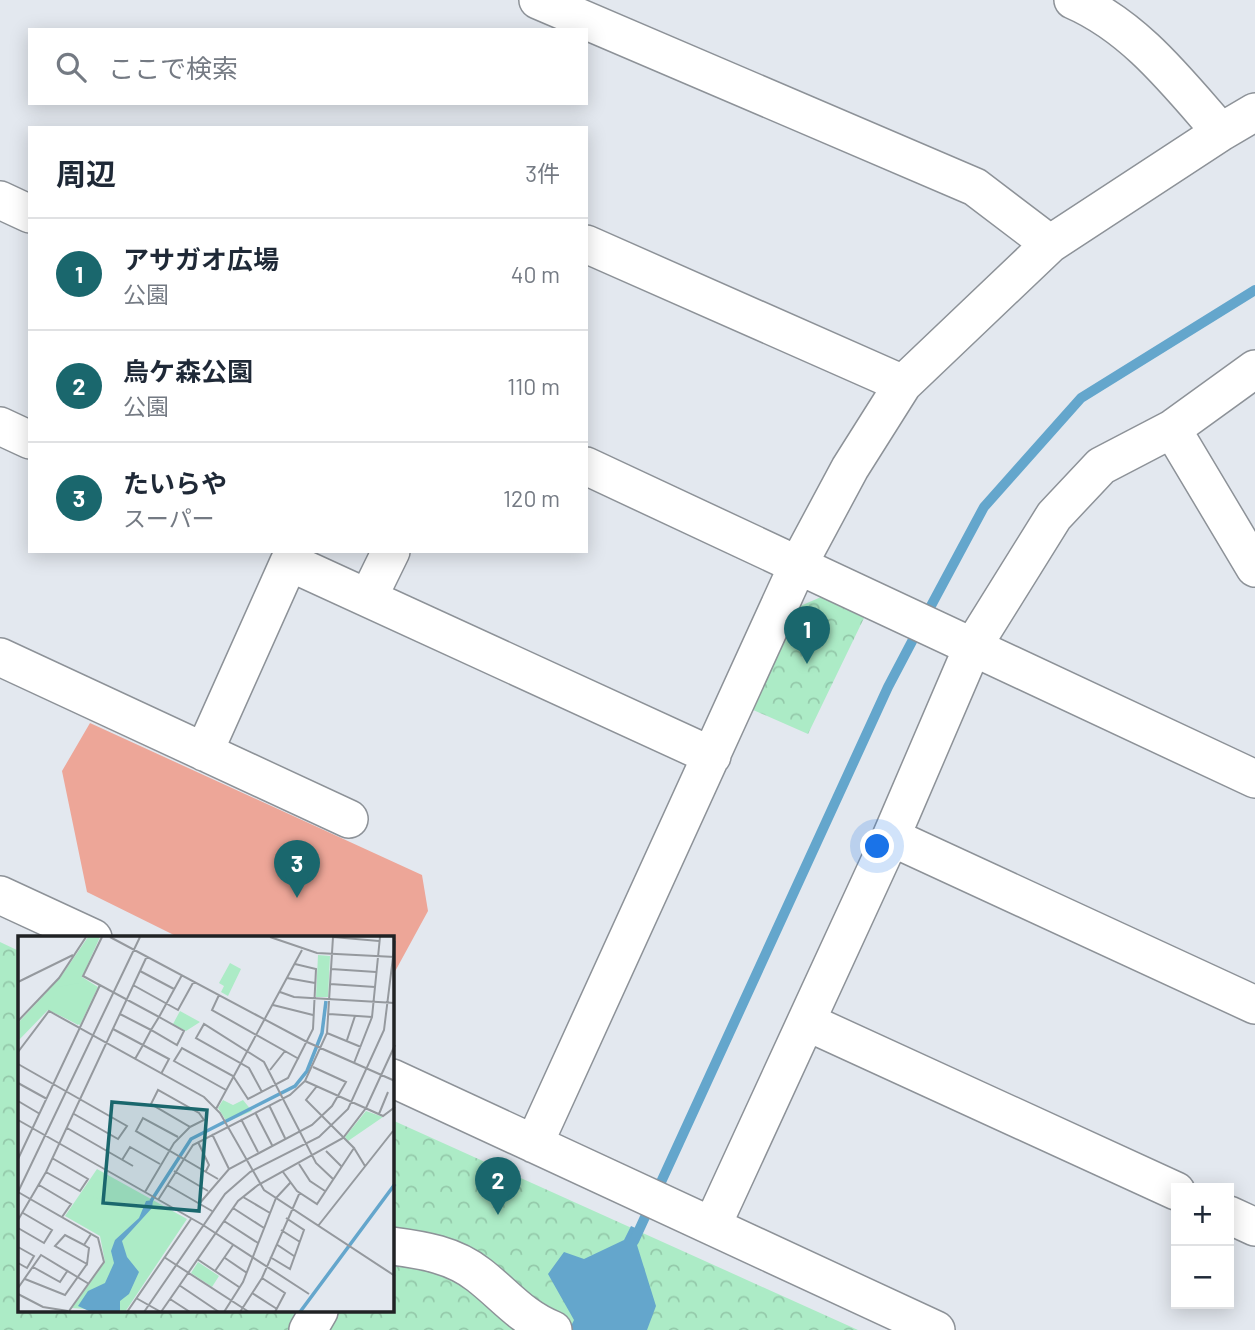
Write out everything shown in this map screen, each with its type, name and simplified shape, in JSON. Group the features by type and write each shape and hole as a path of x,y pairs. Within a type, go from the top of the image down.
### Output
{"street":[{"path":"538,0 975,187 1050,244"},
{"path":"1073,0 1089,7 1144,46 1220,132"},
{"path":"534,1144 798,565 850,468 903,384 1050,244 1220,132 1255,112"},
{"path":"0,200 28,213"},
{"path":"588,245 903,384"},
{"path":"712,1226 891,837 973,646 1054,516 1101,466 1172,429 1255,369"},
{"path":"0,426 28,439"},
{"path":"1172,429 1255,568"},
{"path":"588,467 1255,779"},
{"path":"368,598 390,553"},
{"path":"204,752 289,562 712,756"},
{"path":"3,665 204,752 349,819"},
{"path":"891,837 1255,1005"},
{"path":"0,895 89,936"},
{"path":"807,1022 1171,1189"},
{"path":"394,1079 936,1330"},
{"path":"1234,1217 1255,1227"},
{"path":"394,1247 431,1250 477,1273 529,1320 553,1330"},
{"path":"309,1330 318,1312"}],"green space":[{"path":"821,597 864,618 808,734 751,709 798,607"},
{"path":"0,942 18,951 18,1312 394,1312 394,1121 858,1330 0,1330"}],"water":[{"path":"631,1226 642,1231 637,1245 656,1306 647,1330 569,1330 574,1320 548,1274 564,1252 584,1259 624,1240"}],"building":[{"path":"90,723 422,875 428,911 394,973 394,936 176,936 87,892 62,771"}],"waterway":[{"path":"925,617 984,507 1081,398 1255,290"},
{"path":"634,1241 888,687 918,630"}],"place":[{"name":"アサガオ広場","path":"807,664"},
{"name":"たいらや","path":"297,898"},
{"name":"烏ケ森公園","path":"498,1215"}]}
